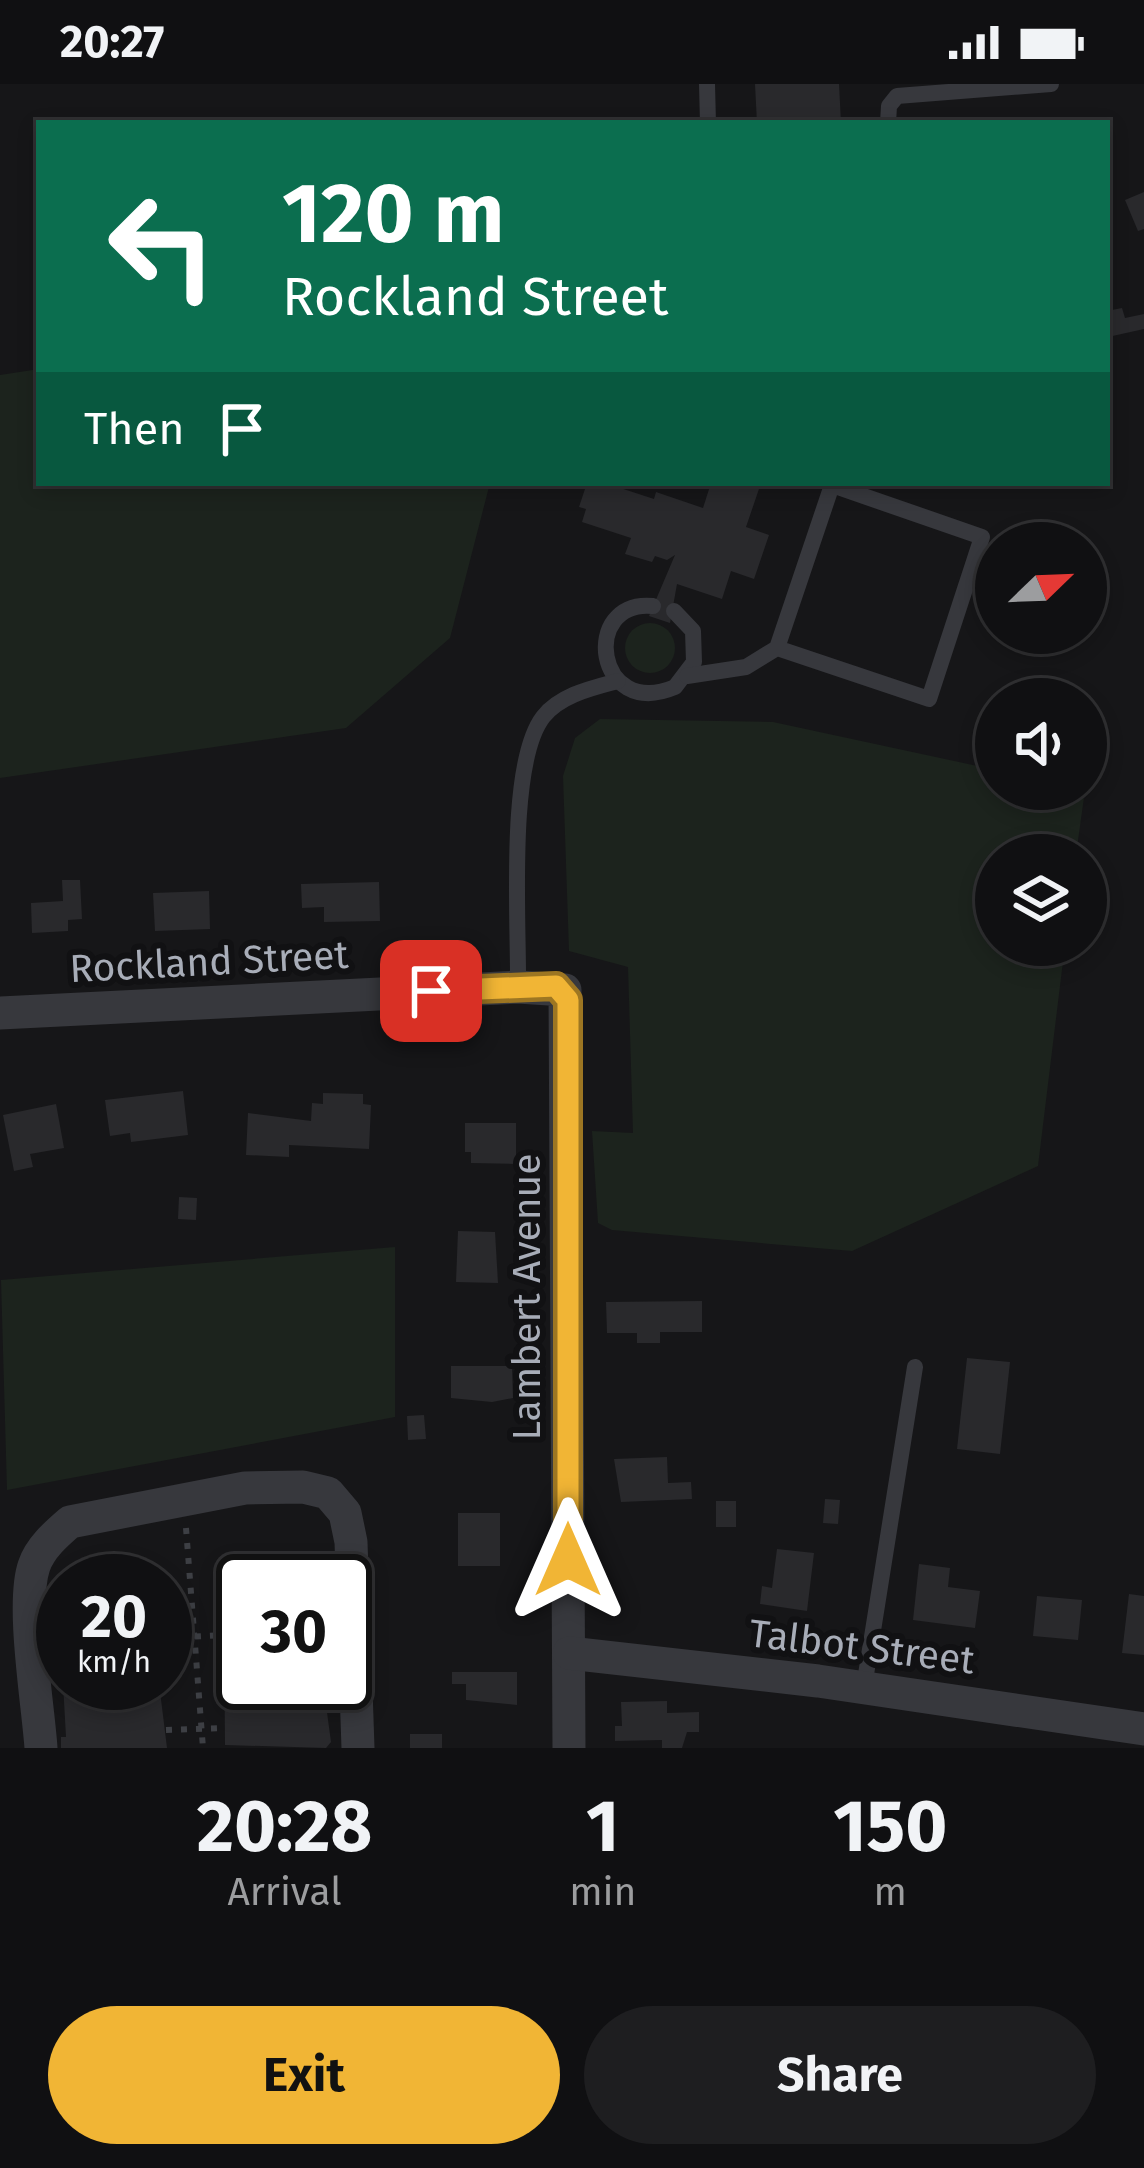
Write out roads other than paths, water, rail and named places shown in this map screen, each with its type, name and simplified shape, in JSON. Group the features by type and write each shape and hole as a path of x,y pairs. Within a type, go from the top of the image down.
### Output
{"street":[{"name":"Rockland Street","path":"0,1013 518,987 565,990"},
{"name":"Lambert Avenue","path":"565,990 568,1748"},
{"path":"41,1748 29,1583 39,1555 70,1522 269,1486 315,1488 338,1501 351,1541 358,1748"},
{"name":"Talbot Street","path":"568,1653 864,1687 1144,1730"}],"lane":[{"path":"707,84 708,120"},
{"path":"888,120 889,106 897,96 1052,84"},
{"path":"653,606 630,608 610,628 605,656 618,681 645,694 661,693 687,676 746,667 777,648 832,486"},
{"path":"777,648 929,699 982,537 835,486"},
{"path":"674,611 693,631 696,647 687,676"},
{"path":"518,987 518,836 530,746 553,707 618,681"},
{"path":"864,1687 915,1367"}]}
